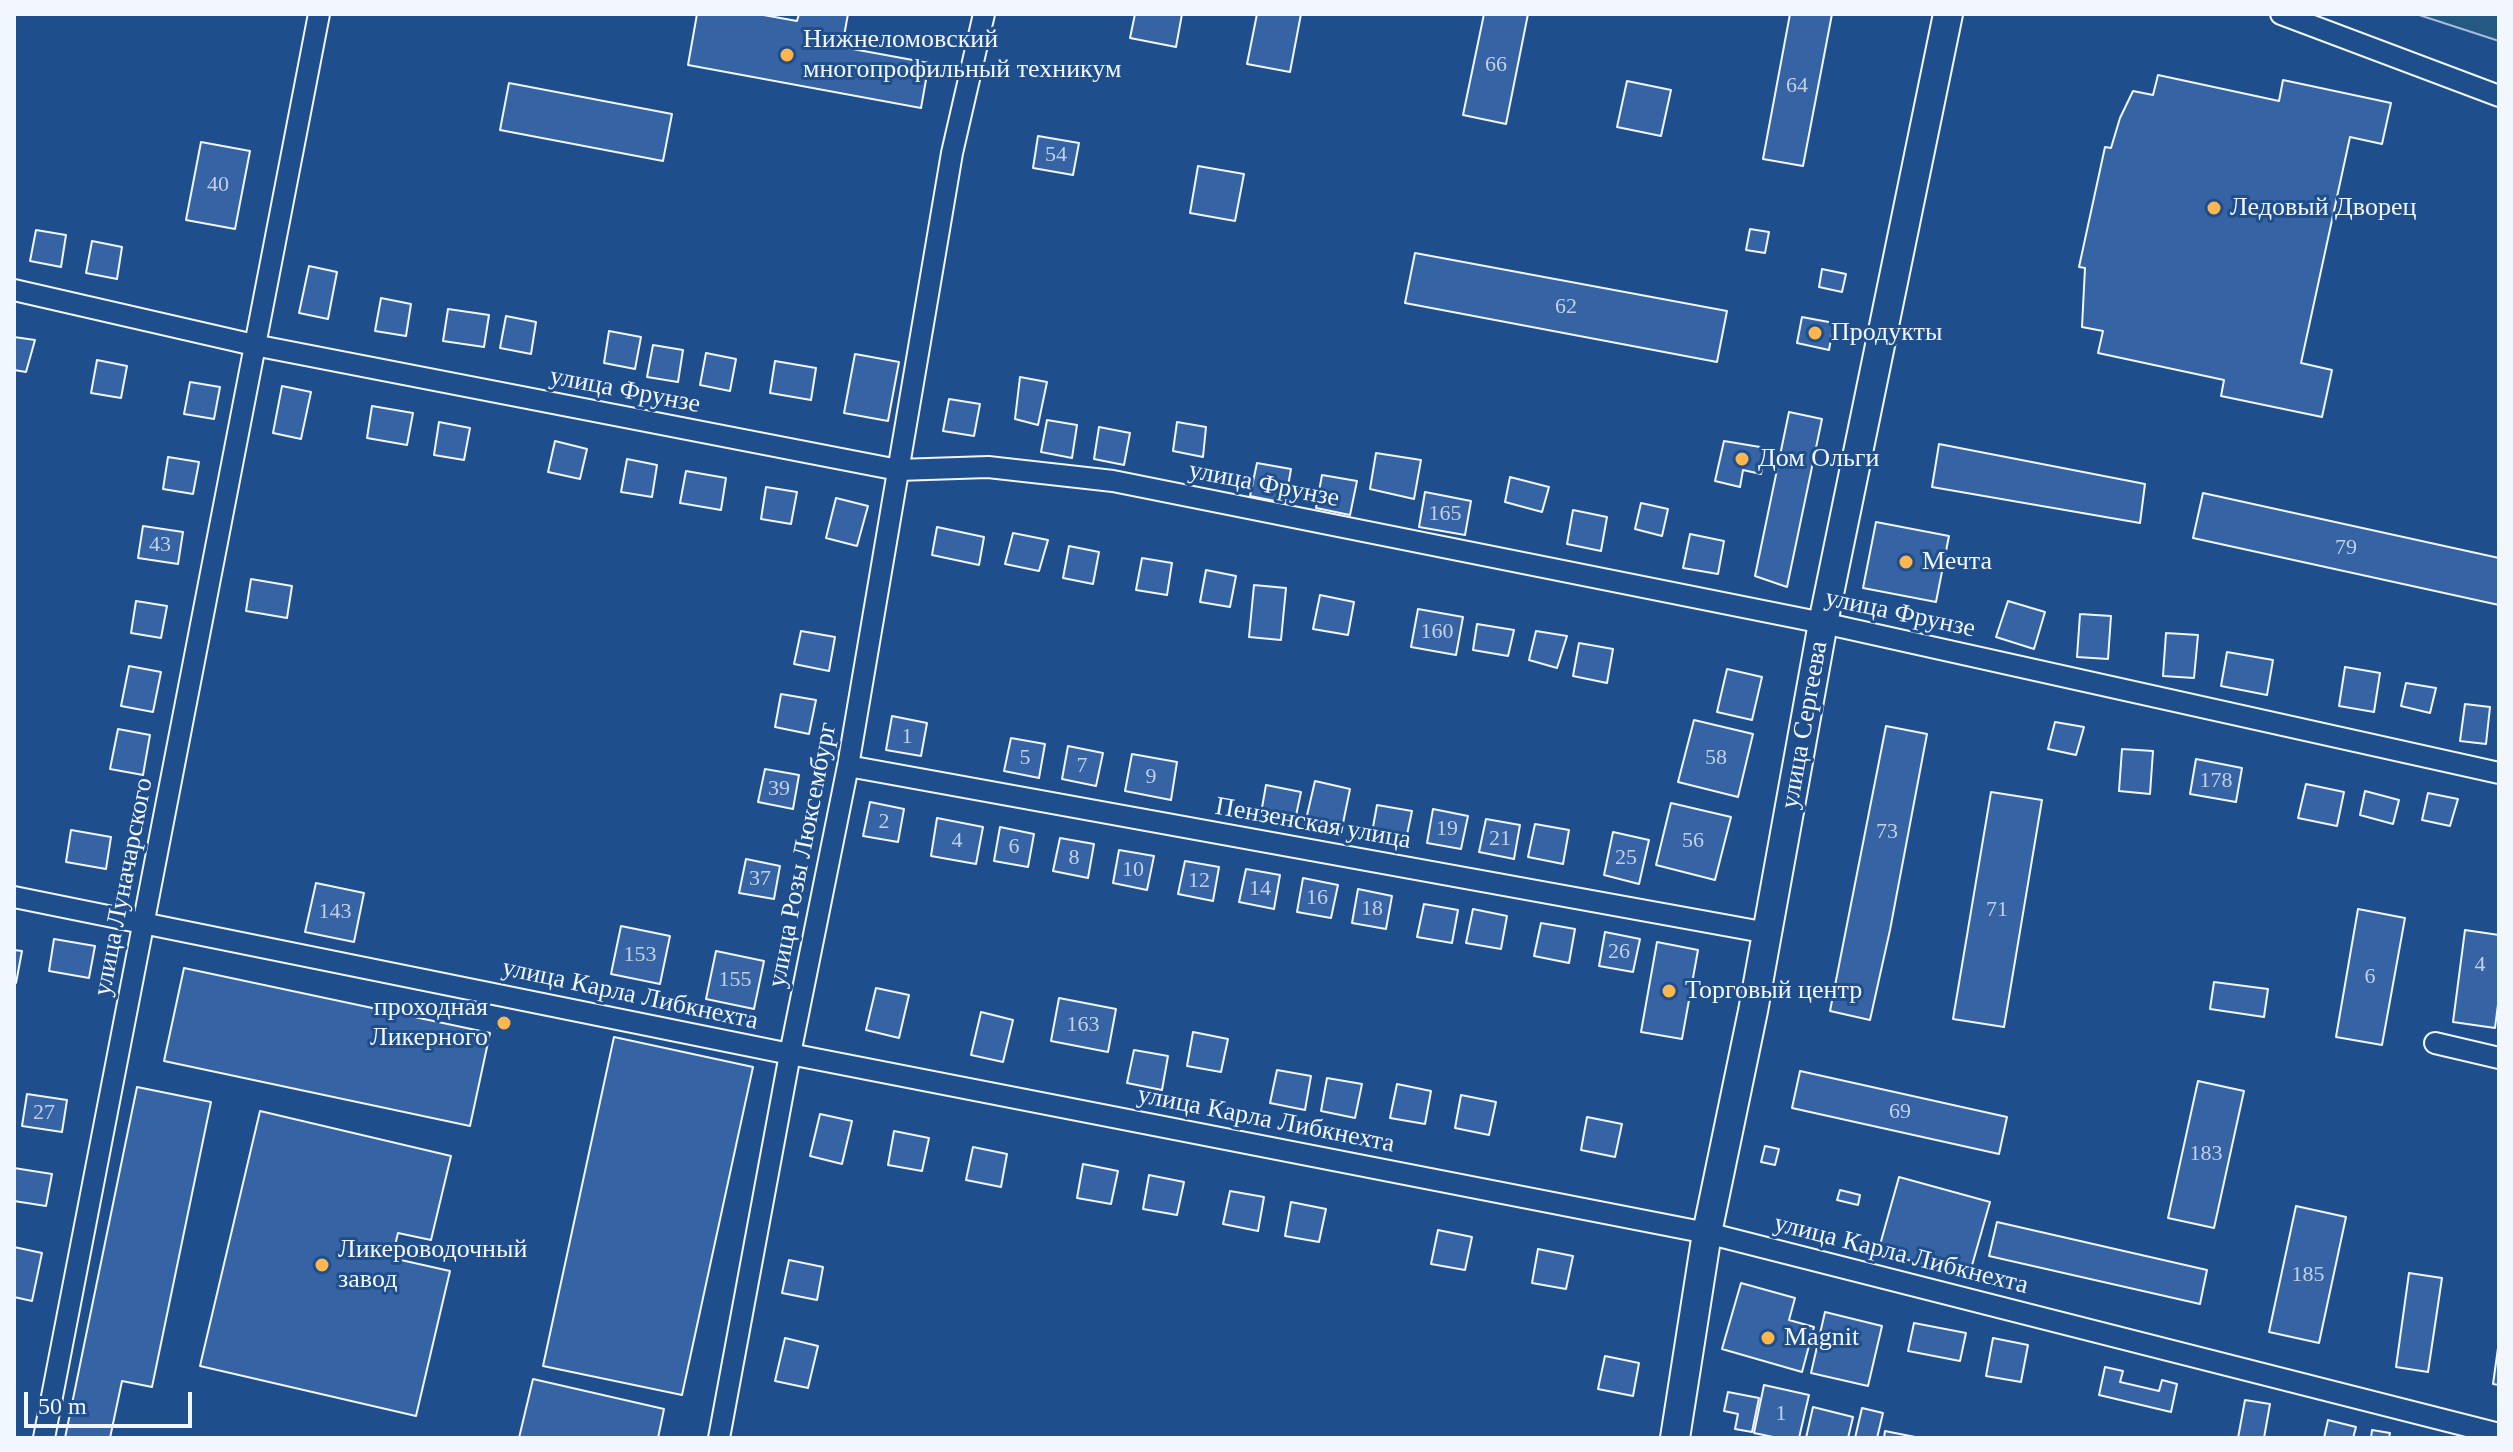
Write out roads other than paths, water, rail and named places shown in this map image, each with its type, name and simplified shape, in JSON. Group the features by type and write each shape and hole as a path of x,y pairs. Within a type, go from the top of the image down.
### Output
{"main road":[{"name":"улица Сергеева","path":"1675,1438 1707,1233 1768,933 1823,623 1948,14"}],"street":[{"name":"улица Луначарского","path":"44,1438 319,14"},
{"name":"улица Розы Люксембург","path":"719,1438 790,1054 848,766 952,153 984,14"},
{"path":"2281,14 2499,96"},
{"name":"улица Фрунзе","path":"14,290 254,345 898,470 988,467 1113,481 1823,623 2499,773"},
{"name":"Пензенская улица","path":"848,766 1768,933"},
{"name":"улица Карла Либкнехта","path":"14,897 790,1054 1707,1233 2499,1434"},
{"path":"2435,1043 2499,1058"}],"place":[{"name":"Нижнеломовский многопрофильный техникум","path":"787,55"},
{"name":"Ледовый Дворец","path":"2214,208"},
{"name":"Продукты","path":"1815,333"},
{"name":"Дом Ольги","path":"1742,459"},
{"name":"Мечта","path":"1906,562"},
{"name":"Торговый центр","path":"1669,991"},
{"name":"проходная Ликерного","path":"504,1023"},
{"name":"Ликероводочный завод","path":"322,1265"},
{"name":"Magnit","path":"1768,1338"}]}
